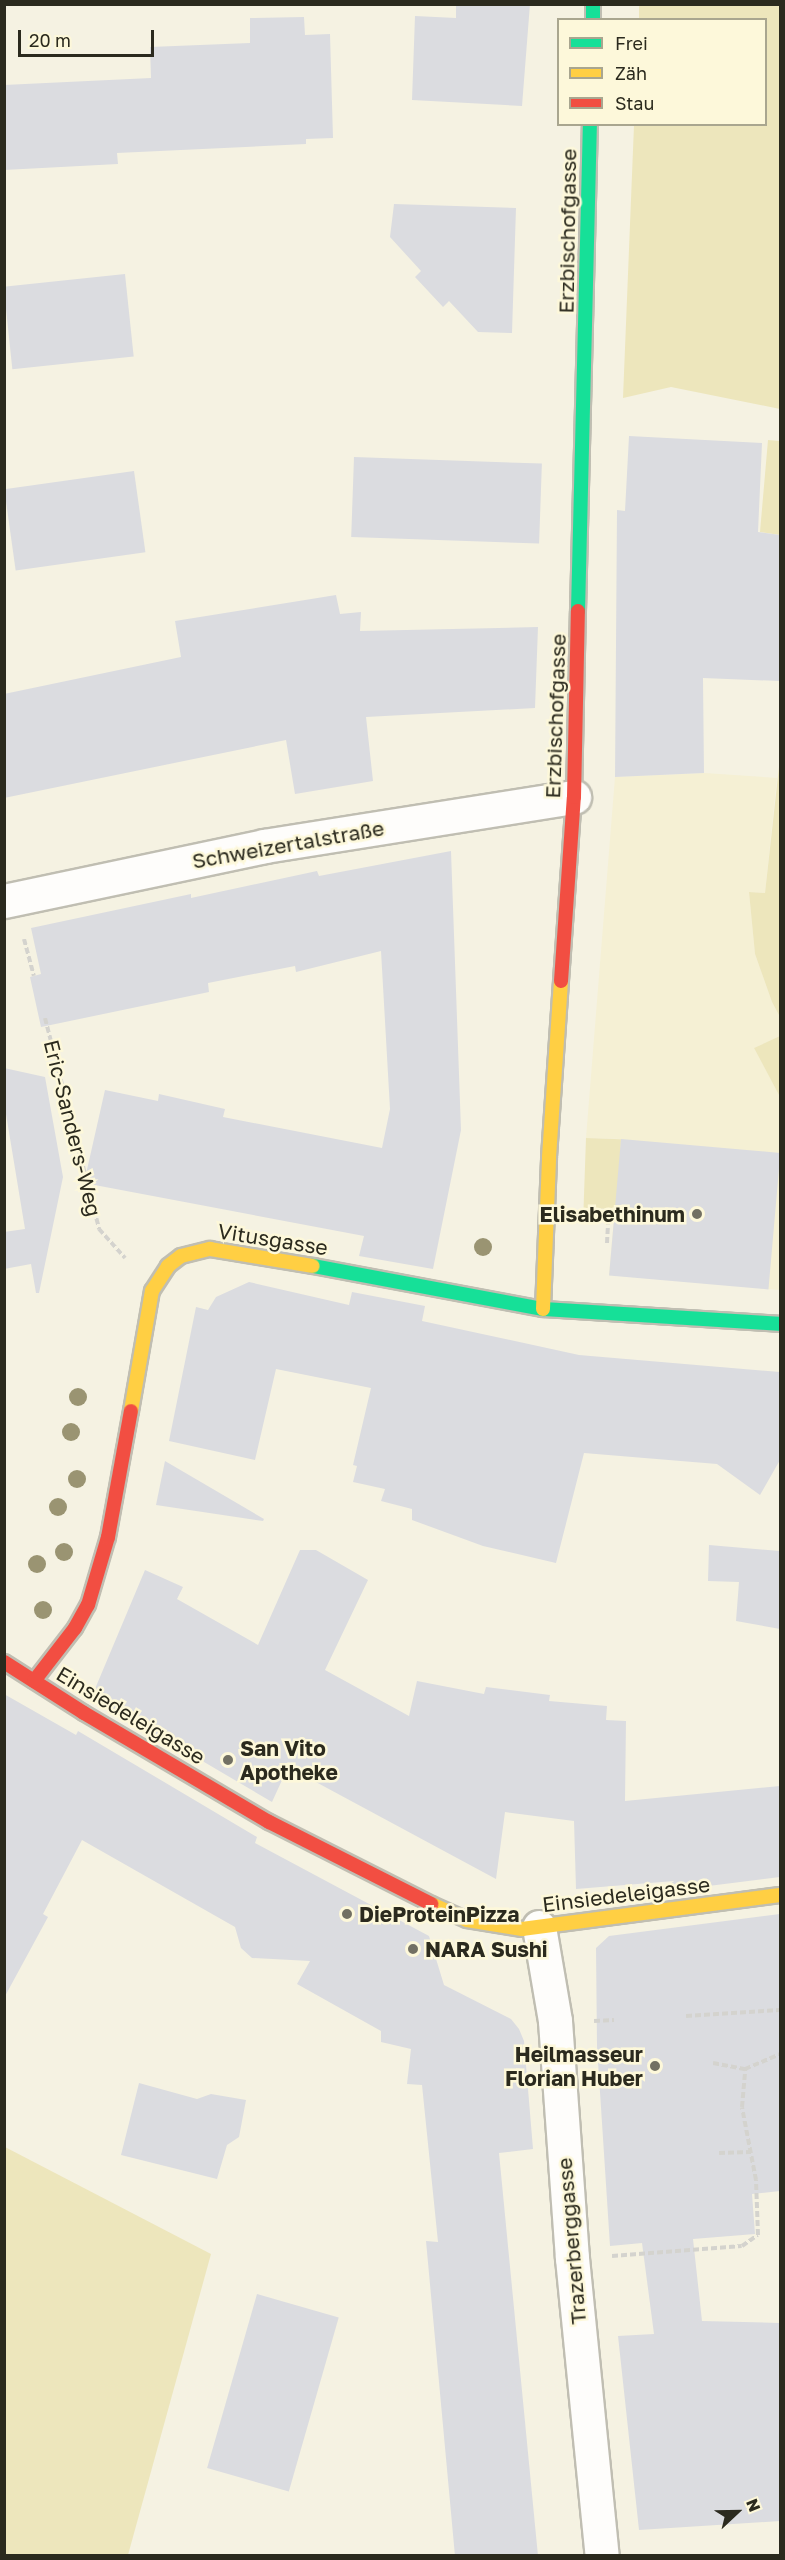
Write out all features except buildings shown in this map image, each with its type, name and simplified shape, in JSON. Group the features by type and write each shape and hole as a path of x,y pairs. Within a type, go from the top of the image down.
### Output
{"street":[{"name":"Erzbischofgasse","path":"543,1309 549,1157 574,797 590,126"},
{"name":"Schweizertalstraße","path":"4,901 264,846 574,797"},
{"name":"Vitusgasse","path":"34,1681 75,1628 88,1605 108,1537 152,1292 168,1266 181,1256 210,1249 256,1254 543,1309 780,1324"},
{"name":"Einsiedeleigasse","path":"4,1662 269,1822 411,1895 456,1916 487,1926 540,1927 780,1895"},
{"name":"Trazerberggasse","path":"540,1927 554,2010 572,2258 602,2556"}],"path":[{"name":"Eric-Sanders-Weg","path":"45,1018 99,1229 152,1292"},
{"path":"607,1244 608,1223"},
{"path":"686,2016 780,2010"},
{"path":"590,2021 614,2020"},
{"path":"713,2063 745,2069 780,2054"},
{"path":"602,2257 742,2246 758,2235 756,2180 742,2107 745,2069"},
{"path":"719,2152 750,2152"}],"shaded area":[{"path":"639,5 780,5 780,409 671,387 623,398 634,126 767,126 767,18 639,18"},
{"path":"768,440 780,441 780,535 760,532"},
{"path":"780,758 780,1017 772,1002 755,954 749,892 765,893"},
{"name":"Elisabethinum","path":"704,773 777,778 765,893 749,892 755,954 772,1002 780,1017 780,1036 754,1048 780,1097 780,1290 609,1275 621,1139 586,1138 615,777"},
{"path":"780,1036 780,1097 754,1048"},
{"path":"586,1138 621,1139 619,1209 584,1208"},
{"path":"5,2147 211,2254 128,2555 5,2555"}],"traffic: fast":[{"path":"593,4 593,18"},
{"path":"578,611 590,126"},
{"path":"313,1266 543,1309 780,1324"}],"traffic: slow":[{"path":"543,1309 549,1157 561,981"},
{"path":"131,1411 152,1291 168,1266 181,1256 210,1249 313,1266"},
{"path":"431,1904 467,1920 522,1929 780,1895"}],"traffic: jam":[{"path":"561,981 574,797 578,611"},
{"path":"34,1681 75,1628 88,1605 108,1537 131,1411"},
{"path":"4,1662 84,1713 269,1822 431,1904"}],"place":[{"name":"Elisabethinum","path":"697,1214"},
{"name":"San Vito Apotheke","path":"228,1760"},
{"name":"DieProteinPizza","path":"347,1914"},
{"name":"NARA Sushi","path":"413,1949"},
{"name":"Heilmasseur Florian Huber","path":"655,2066"}]}
